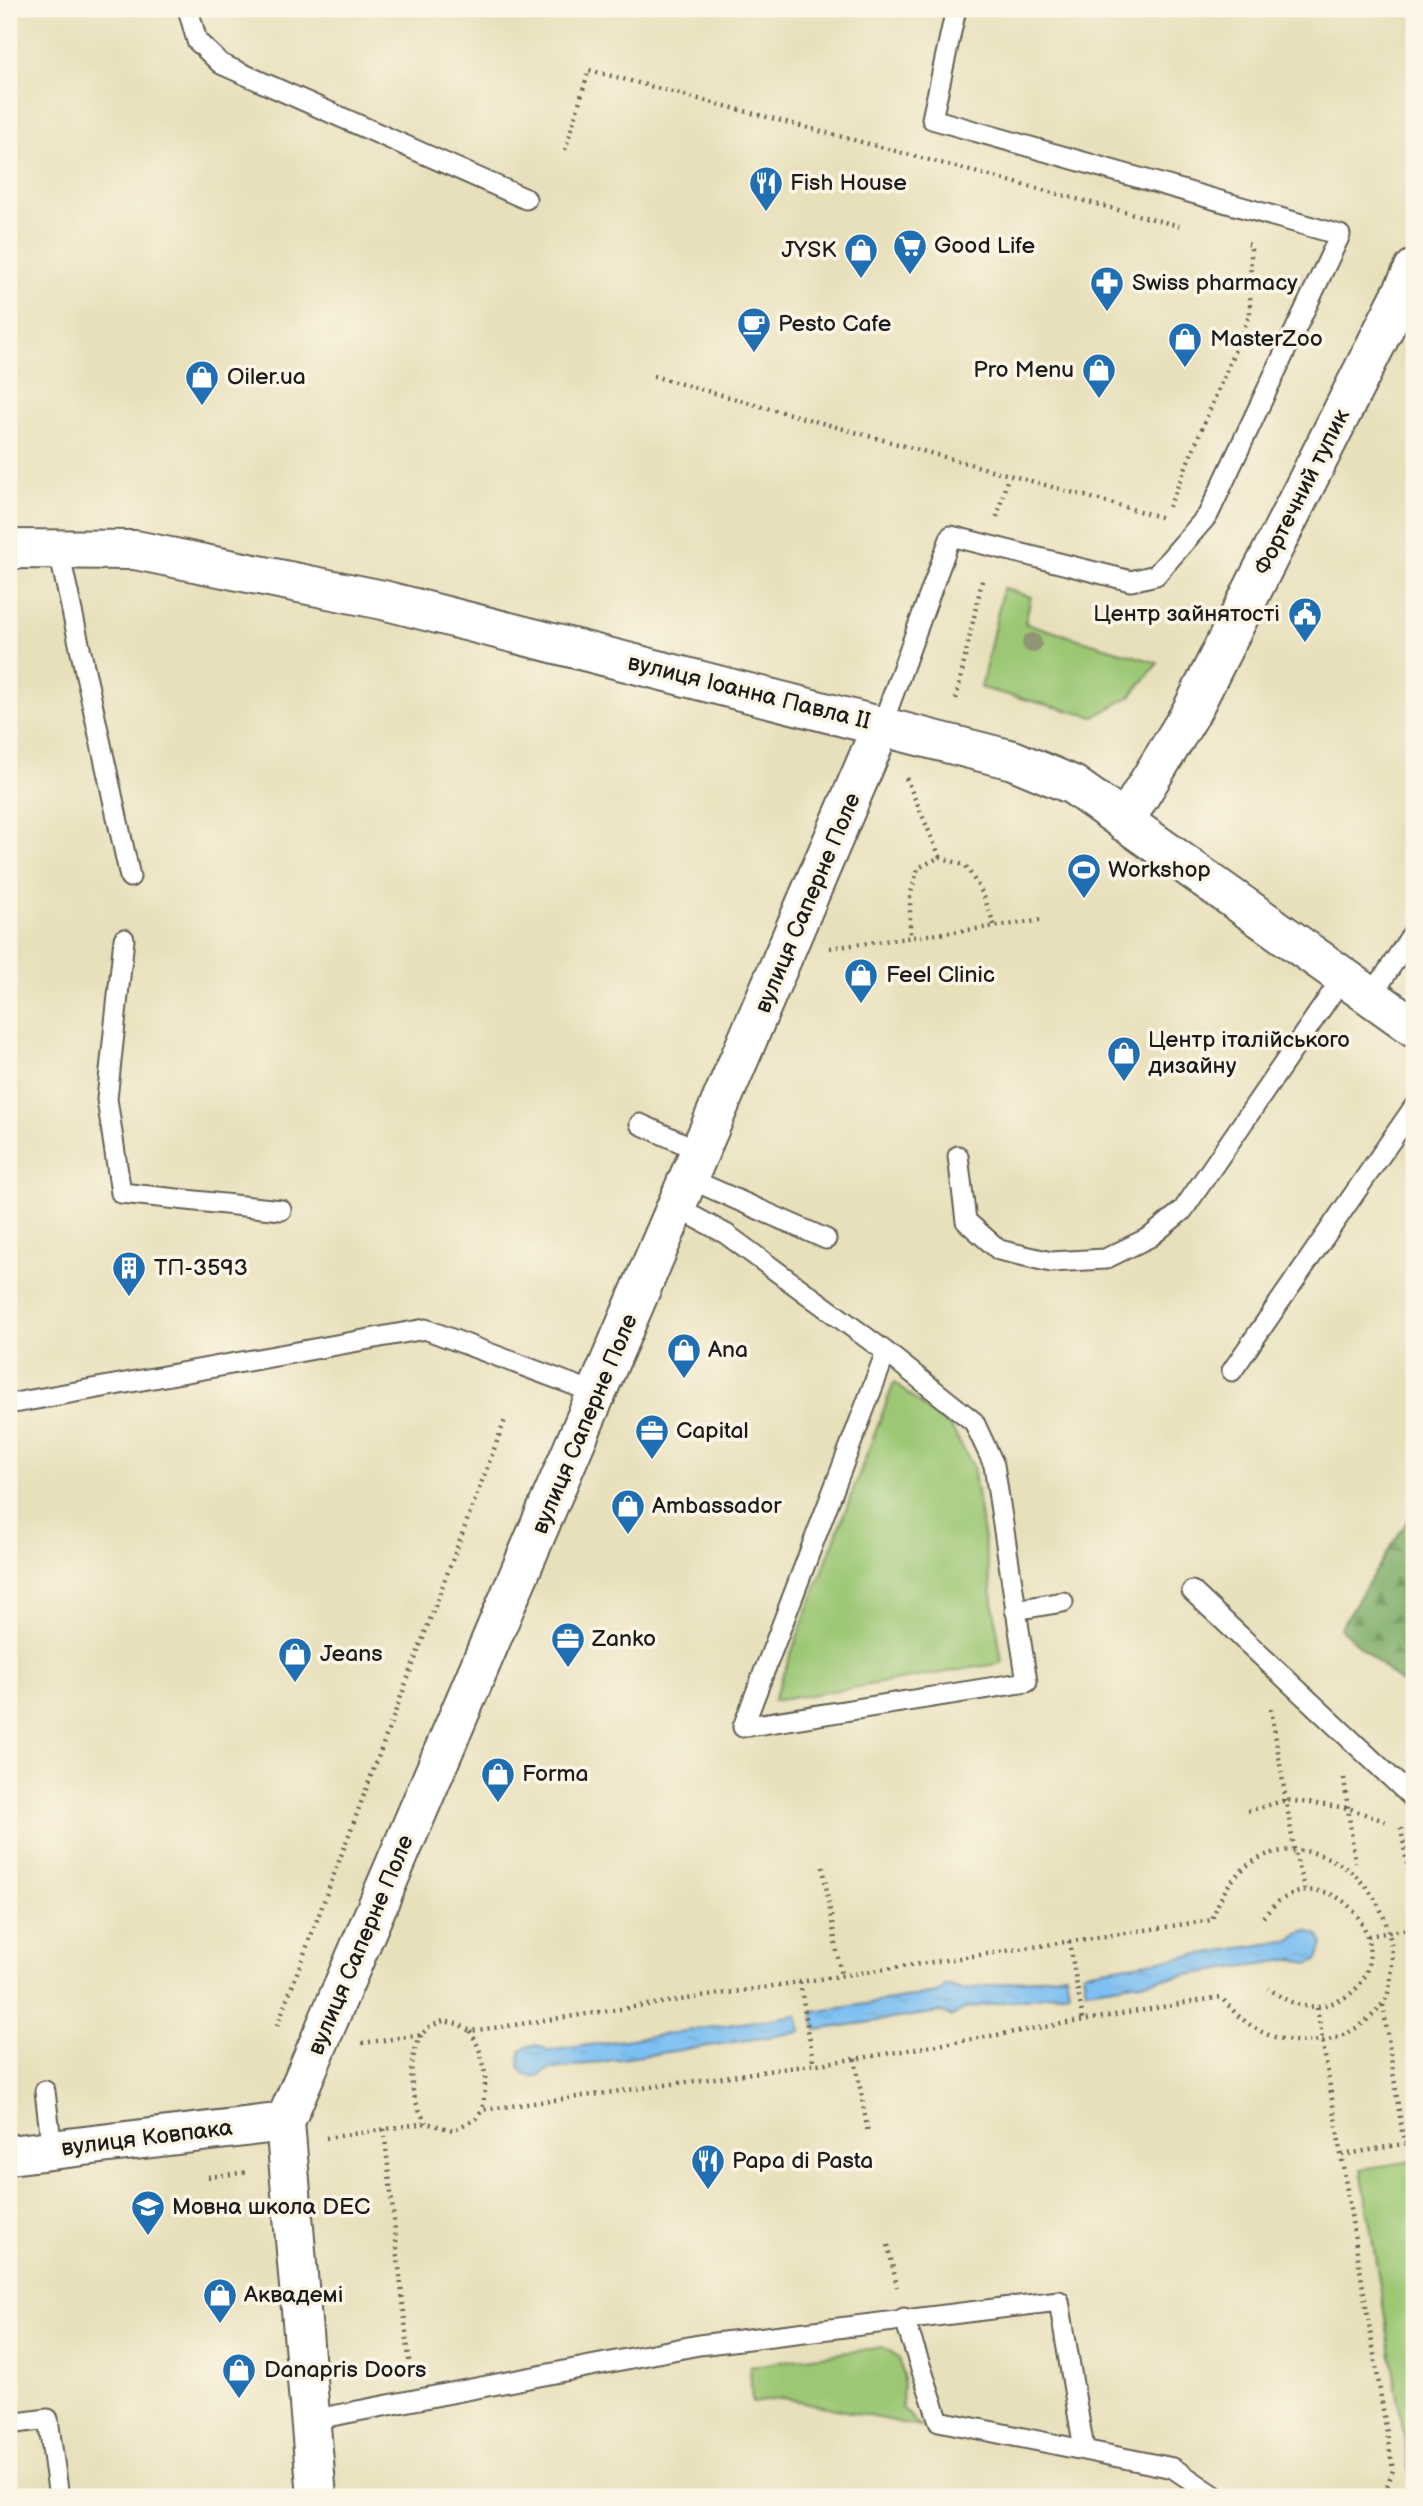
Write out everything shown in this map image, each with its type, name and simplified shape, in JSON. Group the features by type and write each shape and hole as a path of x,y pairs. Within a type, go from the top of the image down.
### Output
{"street":[{"name":"Фортечний тупик","path":"1124,822 1190,714 1414,269"},
{"name":"вулиця Іоанна Павла II","path":"9,549 58,547 135,550 383,600 1013,760 1073,785 1414,1027"},
{"name":"вулиця Саперне Поле","path":"302,2125 598,1394 882,725"},
{"name":"вулиця Ковпака","path":"9,2155 302,2125"},
{"path":"302,2125 311,2420 317,2497"}],"lane":[{"path":"188,9 197,41 220,64 526,199"},
{"path":"882,725 951,536 1131,581 1156,575 1208,515 1340,236 933,119 956,9"},
{"path":"58,547 130,877"},
{"path":"958,1156 966,1221 999,1250 1051,1262 1105,1259 1150,1237 1183,1210 1357,987 1414,932"},
{"path":"124,939 107,1099 121,1193 281,1210"},
{"path":"1232,1371 1414,1108"},
{"path":"640,1124 690,1180 726,1234 886,1352 974,1422 993,1465 1027,1682 743,1727 886,1352"},
{"path":"690,1180 826,1239"},
{"path":"9,1404 425,1329 598,1394"},
{"path":"1192,1591 1414,1799"},
{"path":"1015,1610 1063,1602"},
{"path":"45,2091 52,2150"},
{"path":"311,2420 699,2345 1059,2301 1084,2449"},
{"path":"904,2318 939,2421 1173,2468 1216,2497"},
{"path":"9,2424 48,2419 59,2497"}],"path":[{"path":"565,150 589,70 1186,228"},
{"path":"653,376 1008,477 1165,518 1250,314 1251,245 1238,242"},
{"path":"956,699 989,545 1008,477"},
{"path":"902,768 940,857 965,866 983,894 995,927"},
{"path":"909,938 910,896 918,869 940,857"},
{"path":"818,949 1044,920"},
{"path":"274,2036 505,1420"},
{"path":"1263,1657 1294,1849 1305,1891"},
{"path":"1337,1727 1355,1863"},
{"path":"1392,1779 1414,1907"},
{"path":"1248,1811 1286,1800 1348,1808 1407,1830"},
{"path":"470,2031 1212,1920 1218,1901 1237,1876 1263,1858 1294,1849 1326,1851 1355,1863 1363,1870"},
{"path":"823,1867 841,1976"},
{"path":"1263,1917 1281,1899 1305,1891 1330,1894 1352,1907 1367,1928 1371,1955 1362,1980 1343,2000 1317,2008 1290,2004 1268,1989"},
{"path":"1398,1922 1402,1944"},
{"path":"1368,1936 1414,1928"},
{"path":"1069,1941 1083,2020"},
{"path":"482,2110 855,2059 1222,1997 1239,2018 1267,2036 1298,2043 1324,2040 1359,2027 1383,2004 1397,1976"},
{"path":"800,1982 814,2065"},
{"path":"1383,2004 1404,2144"},
{"path":"1317,2008 1393,2470 1383,2497"},
{"path":"302,2125 320,2139 426,2123 453,2130 465,2127 482,2110 486,2089 485,2065 479,2046 470,2031 458,2024 443,2021 429,2026 421,2035 410,2067 417,2107 426,2123"},
{"path":"351,2044 421,2035"},
{"path":"855,2059 868,2133"},
{"path":"384,2129 414,2400"},
{"path":"1342,2155 1414,2142"},
{"path":"888,2245 904,2318"}],"green space":[{"path":"1003,588 1031,597 1025,623 1158,663 1131,696 1094,717 981,688"},
{"path":"894,1383 952,1429 973,1466 1002,1663 773,1701"},
{"path":"1414,1510 1414,1695 1340,1628"},
{"path":"1414,2161 1414,2497 1361,2169"},
{"path":"883,2347 899,2357 903,2375 902,2408 921,2427 784,2398 752,2403 750,2366"}],"water":[{"path":"1308,1931 1318,1935 1323,1944 1318,1959 1309,1964 1295,1959 1086,1990 1083,1972 1292,1940 1298,1934"},
{"path":"1066,1974 1069,1992 966,2008 953,2017 939,2012 816,2030 813,2012 937,1993 947,1985 962,1990"},
{"path":"797,2015 801,2032 548,2070 536,2077 526,2075 519,2067 521,2051 531,2046 548,2051"}],"place":[{"name":"Fish House","path":"766,213"},
{"name":"Good Life","path":"910,276"},
{"name":"JYSK","path":"861,280"},
{"name":"Swiss pharmacy","path":"1107,313"},
{"name":"Pesto Cafe","path":"754,354"},
{"name":"MasterZoo","path":"1185,369"},
{"name":"Pro Menu","path":"1099,400"},
{"name":"Oiler.ua","path":"202,407"},
{"name":"Центр зайнятості","path":"1305,644"},
{"name":"Workshop","path":"1084,900"},
{"name":"Feel Clinic","path":"861,1005"},
{"name":"Центр італійського дизайну","path":"1124,1083"},
{"name":"ТП-3593","path":"129,1298"},
{"name":"Ana","path":"684,1380"},
{"name":"Capital","path":"652,1461"},
{"name":"Ambassador","path":"628,1536"},
{"name":"Zanko","path":"568,1669"},
{"name":"Jeans","path":"295,1684"},
{"name":"Forma","path":"498,1804"},
{"name":"Papa di Pasta","path":"708,2191"},
{"name":"Мовна школа DEC","path":"148,2237"},
{"name":"Аквадемі","path":"220,2325"},
{"name":"Danapris Doors","path":"239,2400"}]}
